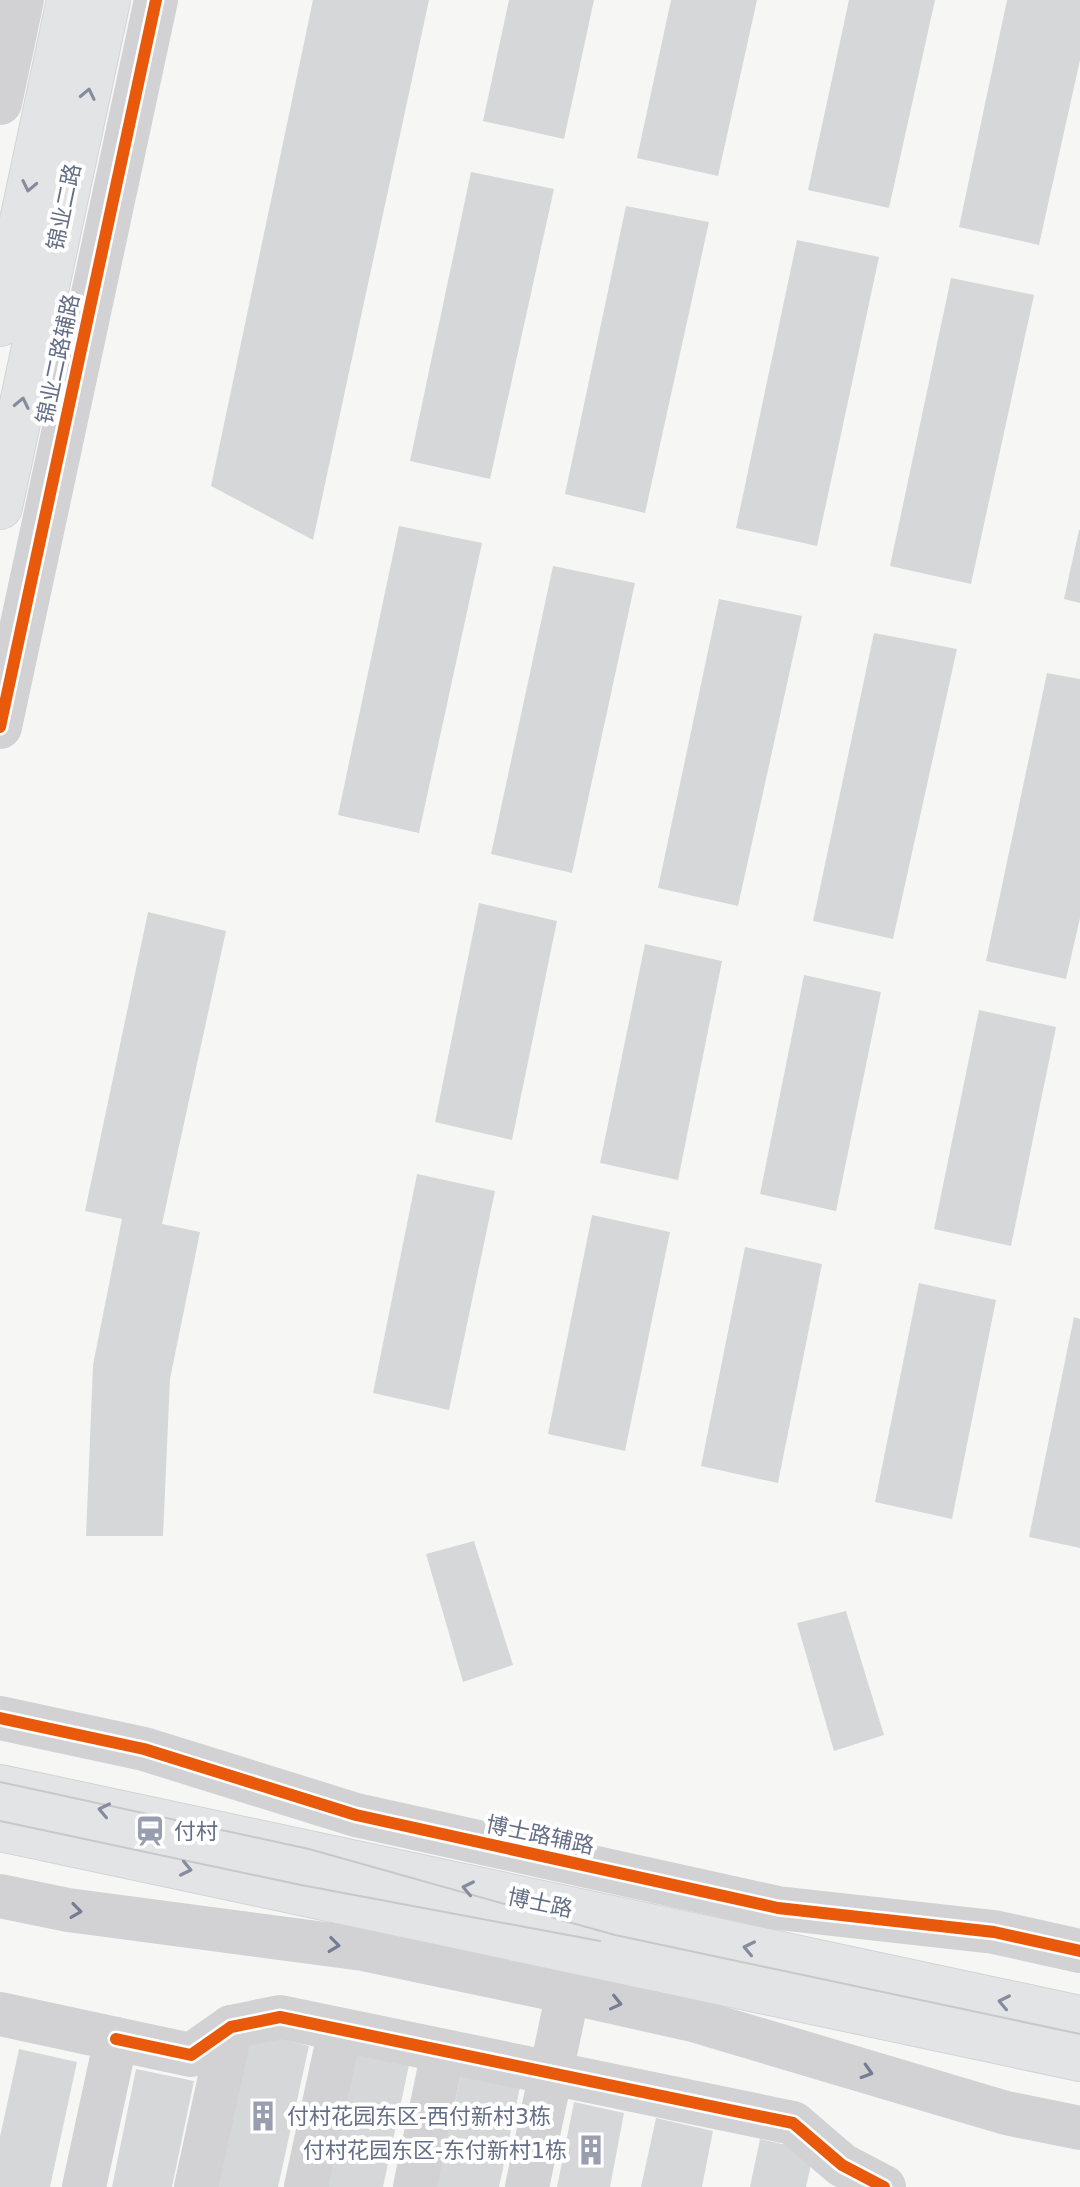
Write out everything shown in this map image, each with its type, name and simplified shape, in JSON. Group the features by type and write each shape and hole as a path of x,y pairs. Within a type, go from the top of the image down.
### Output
{"main road":[{"name":"锦业二路","path":"0,324 69,0"},
{"name":"锦业二路","path":"0,507 39,134 108,0"},
{"name":"博士路","path":"0,1787 1080,2018"},
{"name":"博士路","path":"0,1829 1080,2059"}],"street":[{"path":"0,103 22,0"},
{"name":"锦业二路辅路","path":"0,727 156,0"},
{"name":"博士路辅路","path":"0,1718 144,1749 356,1815 778,1908 994,1932 1080,1951"},
{"path":"0,1896 68,1910 363,1949 568,1992 693,2020 1006,2113 1080,2128"},
{"path":"527,2187 568,1992"},
{"path":"2,2024 116,2039 191,2055 231,2027 280,2017 793,2123 840,2176 884,2187"},
{"path":"196,2187 231,2027"},
{"path":"306,2187 340,2030"},
{"path":"84,2187 116,2039"},
{"path":"415,2187 443,2052"}],"building":[{"path":"313,0 429,0 313,540 211,486"},
{"path":"509,0 594,0 564,139 483,121"},
{"path":"671,0 757,0 718,176 637,158"},
{"path":"849,0 935,0 889,208 808,190"},
{"path":"1007,0 1080,0 1080,60 1039,245 959,227"},
{"path":"471,172 554,189 490,479 410,461"},
{"path":"626,206 709,222 645,513 565,494"},
{"path":"797,240 879,257 817,546 736,528"},
{"path":"951,278 1034,295 971,584 890,566"},
{"path":"399,526 482,543 419,833 338,815"},
{"path":"1080,530 1080,603 1064,599"},
{"path":"553,566 635,583 572,873 491,854"},
{"path":"719,599 802,616 738,906 658,888"},
{"path":"874,633 957,649 893,939 813,921"},
{"path":"1047,673 1080,679 1080,918 1066,979 986,961"},
{"path":"479,903 557,921 512,1140 435,1122"},
{"path":"148,912 226,931 162,1224 200,1232 170,1379 163,1536 86,1536 93,1365 122,1219 85,1211"},
{"path":"645,944 722,961 678,1180 600,1163"},
{"path":"804,975 881,992 836,1211 760,1194"},
{"path":"979,1010 1056,1027 1011,1246 934,1229"},
{"path":"417,1174 495,1191 449,1410 373,1393"},
{"path":"592,1215 670,1232 625,1451 548,1434"},
{"path":"745,1247 822,1264 778,1483 701,1466"},
{"path":"919,1283 996,1300 952,1519 875,1502"},
{"path":"1074,1317 1080,1319 1080,1548 1029,1537"},
{"path":"474,1541 513,1665 463,1682 426,1554"},
{"path":"846,1611 884,1735 834,1751 797,1623"},
{"name":"付村花园东区-西付新村3栋","path":"251,2032 309,2046 278,2187 217,2187"},
{"path":"19,2049 77,2062 50,2187 0,2187 0,2137"},
{"path":"355,2052 409,2065 383,2187 326,2187"},
{"path":"136,2069 194,2081 172,2187 112,2187"},
{"path":"461,2074 520,2087 499,2187 437,2187"},
{"name":"付村花园东区-东付新村1栋","path":"574,2102 624,2113 610,2187 557,2187"},
{"path":"656,2118 713,2131 702,2187 641,2187"},
{"path":"760,2139 814,2151 806,2187 750,2187"}],"tram line":[{"path":"0,1782 309,1849 615,1935 1080,2034"},
{"path":"0,1821 301,1885 600,1941"}],"cycle path":[{"path":"0,727 156,0"},
{"path":"0,1718 144,1749 356,1815 778,1908 994,1932 1080,1951"},
{"path":"116,2039 191,2055 231,2027 280,2017 793,2123 842,2165 884,2187"}],"place":[{"name":"付村","path":"150,1831"},
{"name":"付村花园东区-西付新村3栋","path":"263,2116"},
{"name":"付村花园东区-东付新村1栋","path":"591,2150"}]}
